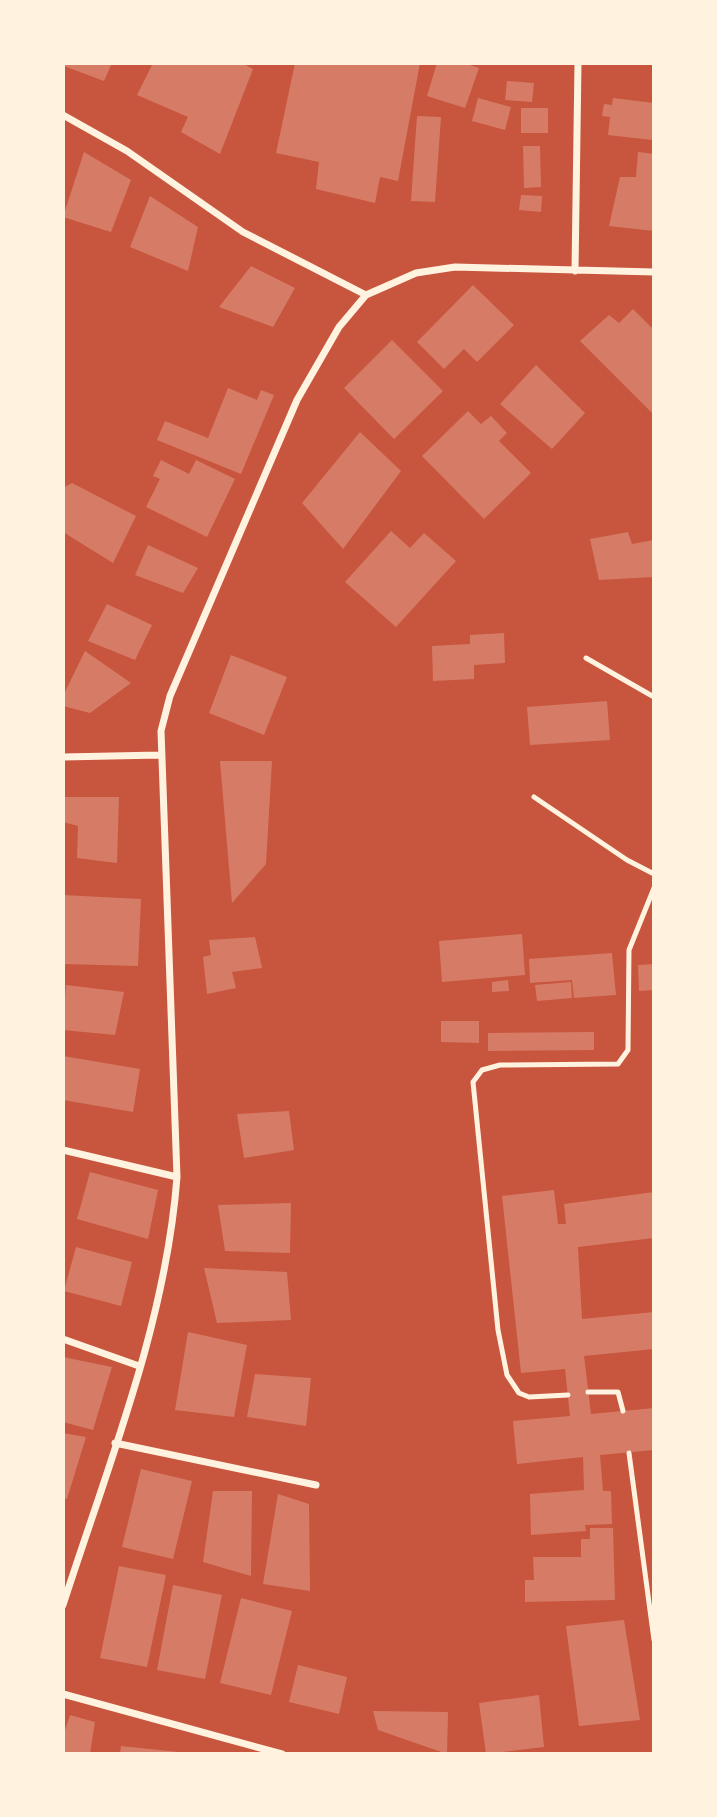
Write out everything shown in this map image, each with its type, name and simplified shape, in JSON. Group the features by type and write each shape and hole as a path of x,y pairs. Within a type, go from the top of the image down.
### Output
{"street":[{"path":"575,271 578,63"},
{"path":"63,116 127,151 243,232 366,295"},
{"path":"63,1605 139,1366 173,1232 177,1177 161,731 170,696 297,400 339,327 366,295 396,279 444,268 487,266 654,272"},
{"path":"63,757 160,755"},
{"path":"63,1150 177,1177"},
{"path":"63,1339 139,1366"},
{"path":"115,1443 316,1486"},
{"path":"63,1694 282,1754"}],"lane":[{"path":"586,658 654,697"},
{"path":"534,797 627,860 654,874"},
{"path":"568,1395 529,1397 519,1392 507,1374 498,1330 473,1082 482,1070 500,1065 618,1064 628,1050 629,950 654,887"},
{"path":"588,1392 618,1392 623,1411"},
{"path":"629,1452 654,1640"}],"building":[{"path":"65,63 112,63 104,81 64,66"},
{"path":"153,63 242,63 253,69 220,154 181,132 188,117 137,95"},
{"path":"295,63 420,63 398,181 380,177 375,203 316,189 319,162 276,153"},
{"path":"437,63 464,63 479,68 465,108 427,96"},
{"path":"507,81 534,83 532,102 505,100"},
{"path":"478,98 511,107 505,130 472,121"},
{"path":"613,98 654,103 652,140 608,135 610,117 602,116 604,104 612,105"},
{"path":"521,108 548,108 548,133 521,133"},
{"path":"417,116 441,117 435,202 411,201"},
{"path":"523,146 540,146 541,187 524,188"},
{"path":"84,152 131,180 111,232 63,217"},
{"path":"638,152 654,154 654,231 609,226 620,177 636,177"},
{"path":"521,195 542,196 541,212 519,210"},
{"path":"150,196 198,227 188,271 130,247"},
{"path":"251,266 295,288 273,327 219,307"},
{"path":"473,285 514,325 477,362 464,349 444,369 417,342"},
{"path":"633,309 654,330 654,415 580,341 609,315 619,323"},
{"path":"392,340 443,391 394,439 344,388"},
{"path":"536,365 585,413 552,449 500,404"},
{"path":"228,388 257,400 261,390 274,395 241,474 157,440 165,421 208,438"},
{"path":"468,411 481,424 491,416 507,433 499,441 531,473 484,519 422,456"},
{"path":"360,432 401,471 343,549 302,503"},
{"path":"161,460 189,474 196,460 235,479 207,537 146,507 160,479 153,476"},
{"path":"72,483 136,516 113,563 63,532 63,488"},
{"path":"391,531 410,548 424,533 456,561 396,627 345,582"},
{"path":"628,532 632,544 654,540 654,577 599,580 590,539"},
{"path":"148,545 198,568 183,593 135,575"},
{"path":"107,604 152,625 135,660 88,641"},
{"path":"504,633 505,663 474,665 474,679 433,681 432,646 470,644 470,635"},
{"path":"85,651 131,683 90,713 63,706 63,696"},
{"path":"231,655 287,677 264,735 209,713"},
{"path":"607,701 610,740 530,745 527,707"},
{"path":"220,761 272,761 266,864 232,903"},
{"path":"63,797 119,797 117,863 77,858 78,826 63,822"},
{"path":"63,895 141,899 138,966 63,964"},
{"path":"522,934 525,975 442,982 439,941"},
{"path":"255,937 262,968 232,972 236,988 207,994 203,957 211,955 209,940"},
{"path":"612,953 616,995 574,998 572,980 530,983 529,959"},
{"path":"654,964 654,990 639,991 638,965"},
{"path":"508,980 509,991 492,992 492,982"},
{"path":"571,982 572,998 537,1001 535,985"},
{"path":"66,985 124,992 115,1035 63,1030"},
{"path":"441,1021 479,1021 479,1043 441,1042"},
{"path":"594,1032 594,1050 488,1051 488,1033"},
{"path":"63,1056 140,1069 133,1112 63,1100"},
{"path":"289,1111 294,1150 244,1158 237,1114"},
{"path":"90,1172 158,1190 148,1239 77,1219"},
{"path":"554,1190 558,1224 566,1224 564,1204 654,1192 654,1238 578,1247 582,1319 654,1312 654,1349 584,1356 591,1414 654,1408 654,1450 600,1455 603,1491 611,1491 612,1524 585,1525 586,1531 531,1535 530,1494 584,1490 583,1457 517,1464 513,1421 570,1416 565,1369 521,1373 502,1196"},
{"path":"291,1203 290,1253 225,1251 218,1205"},
{"path":"76,1247 132,1262 121,1306 64,1291"},
{"path":"204,1268 287,1272 291,1320 217,1323"},
{"path":"188,1332 247,1345 234,1417 175,1410"},
{"path":"63,1357 112,1367 93,1430 63,1422"},
{"path":"255,1374 311,1378 306,1426 247,1417"},
{"path":"63,1433 86,1437 67,1499 63,1498"},
{"path":"141,1469 192,1481 173,1559 122,1547"},
{"path":"213,1491 252,1491 251,1576 203,1562"},
{"path":"278,1494 309,1504 310,1591 263,1584"},
{"path":"590,1528 613,1528 615,1600 525,1602 525,1580 534,1580 533,1557 581,1557 581,1539 590,1539"},
{"path":"119,1566 166,1575 147,1667 100,1658"},
{"path":"173,1585 222,1595 205,1679 157,1670"},
{"path":"241,1598 292,1611 271,1695 220,1683"},
{"path":"624,1620 640,1720 579,1726 566,1626"},
{"path":"298,1665 347,1677 339,1714 289,1702"},
{"path":"539,1695 544,1747 486,1754 479,1703"},
{"path":"373,1711 448,1712 447,1754 378,1730"},
{"path":"70,1715 95,1722 90,1754 63,1754 63,1736"},
{"path":"121,1746 179,1752 179,1754 120,1754"}]}
